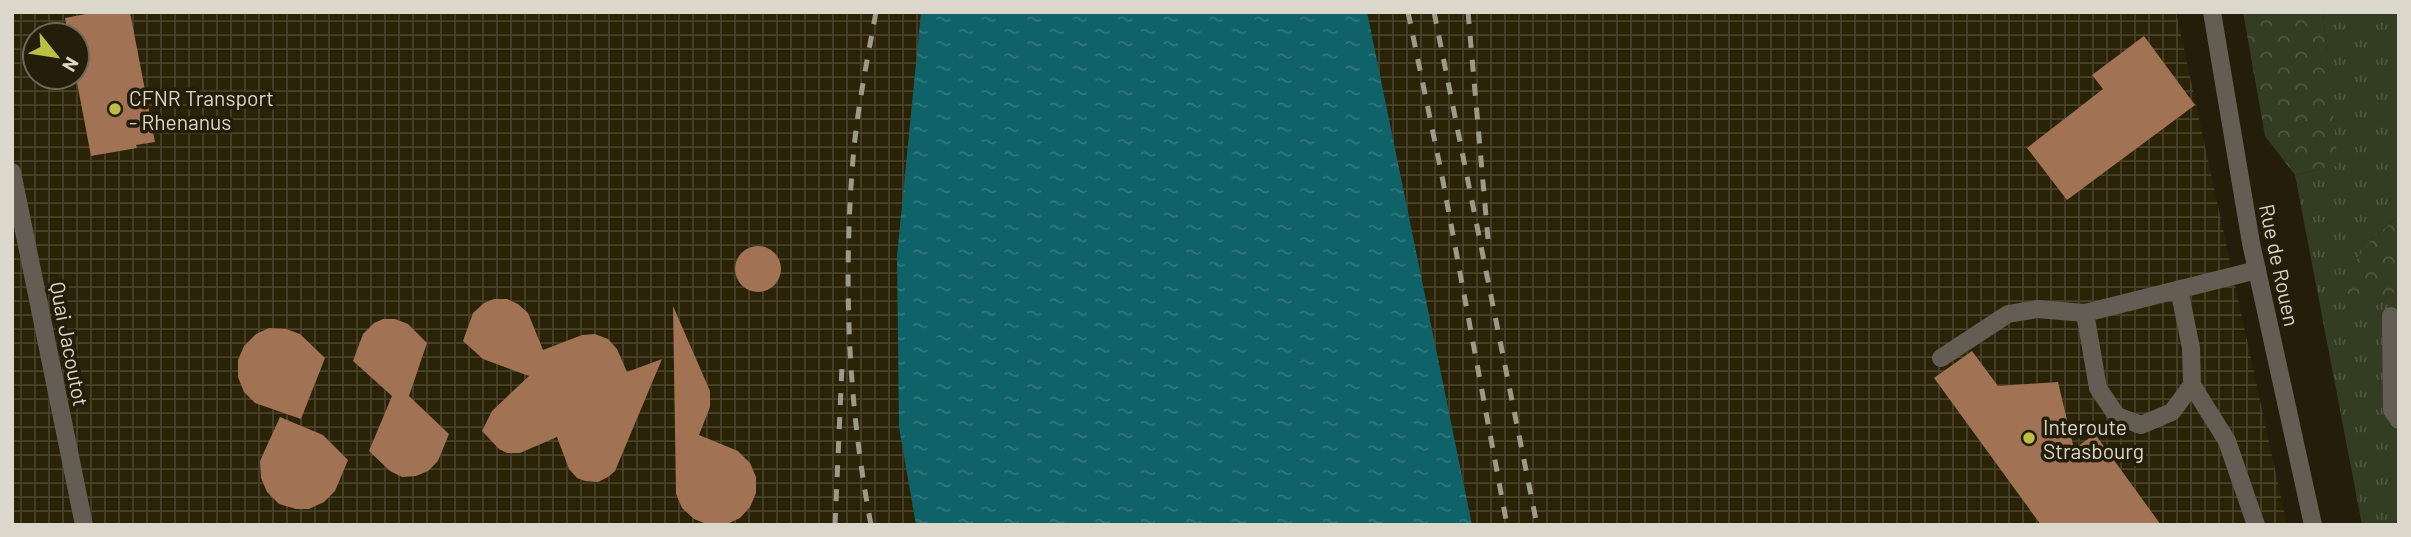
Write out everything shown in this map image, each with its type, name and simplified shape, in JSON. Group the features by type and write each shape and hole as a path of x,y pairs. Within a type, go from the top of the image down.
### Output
{"street":[{"name":"Rue de Rouen","path":"2212,12 2257,270 2313,525"},
{"name":"Quai Jacoutot","path":"12,172 84,525"},
{"path":"1941,358 2008,314 2037,309 2085,313 2257,270"},
{"path":"2179,289 2190,348 2192,386 2227,441 2256,525"},
{"path":"2085,313 2098,388 2117,416 2141,425 2172,412 2192,386"},
{"path":"2391,316 2392,410 2399,420"}],"shaded area":[{"path":"12,12 2176,12 2287,525 12,525"}],"green space":[{"path":"2243,12 2323,12 2338,165 2295,175 2265,136"},
{"path":"2323,12 2399,12 2399,216 2371,240 2376,305 2399,289 2399,525 2362,525 2295,175 2337,165"},
{"path":"2399,216 2399,289 2376,305 2335,289 2371,240"}],"water":[{"path":"921,12 1367,12 1472,525 916,525 899,427 897,256"}],"building":[{"name":"CFNR Transport - Rhenanus","path":"96,12 130,12 155,142 91,156 79,91 91,91 91,21 66,21 65,18"},
{"path":"2144,36 2195,105 2067,200 2027,148 2103,89 2092,75"},
{"path":"758,246 774,253 781,269 774,285 758,292 742,285 735,269 742,253"},
{"path":"494,299 507,299 528,313 543,350 582,335 595,334 608,339 617,349 627,372 662,359 615,471 608,477 598,482 577,478 569,469 557,437 520,453 507,453 499,449 482,431 492,411 529,376 483,359 463,341 473,313 484,303"},
{"path":"673,306 710,391 710,407 699,435 738,451 750,463 756,477 756,493 750,507 740,518 725,525 709,525 694,519 682,508 676,494"},
{"path":"383,319 395,319 408,324 427,343 409,396 449,434 438,461 428,471 416,476 402,477 390,471 369,451 392,396 353,361 363,334 374,323"},
{"path":"269,328 286,329 300,334 325,358 301,419 255,403 244,392 238,377 238,360 244,346 256,334"},
{"name":"Interoute Strasbourg","path":"1972,351 1998,386 2058,382 2074,449 2095,434 2161,525 2041,525 1934,378"},
{"path":"280,417 323,435 348,460 335,491 324,502 309,509 296,509 279,504 267,492 261,478 260,461"}],"railway":[{"path":"871,525 853,388 848,251 855,141 876,12"},
{"path":"1408,12 1442,176 1507,525"},
{"path":"1434,12 1537,525"},
{"path":"1468,12 1488,239"},
{"path":"835,525 842,366"}],"place":[{"name":"CFNR Transport - Rhenanus","path":"115,109"},
{"name":"Interoute Strasbourg","path":"2029,438"}]}
